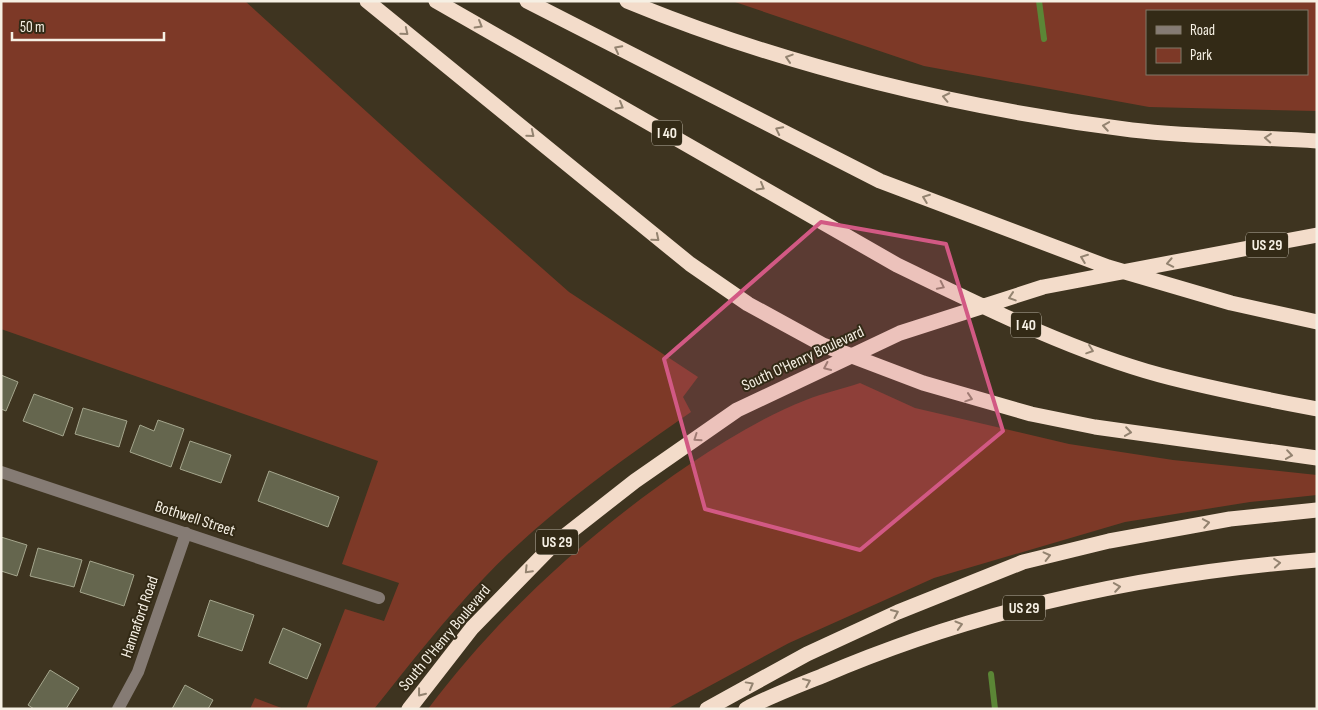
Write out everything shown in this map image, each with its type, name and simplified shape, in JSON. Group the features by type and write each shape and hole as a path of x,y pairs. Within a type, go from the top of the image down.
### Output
{"highway":[{"path":"367,1 682,258 748,304 783,324 854,358 923,383 991,404 1095,427 1317,458"},
{"name":"I 40","path":"436,1 897,265 976,304 1048,334 1159,375 1317,409"},
{"path":"527,1 880,181 1108,267 1230,303 1317,322"},
{"path":"627,1 676,22 798,61 904,88 1020,113 1133,130 1317,141"},
{"name":"South O'Henry Boulevard","path":"409,709 472,628 552,546 635,480 736,410 900,333 1044,287 1317,235"},
{"path":"707,709 832,643 898,612 1023,562 1109,541 1230,519 1317,510"},
{"name":"US 29","path":"746,709 879,651 956,625 1092,591 1269,564 1317,560"}],"street":[{"name":"Bothwell Street","path":"1,472 379,598"},
{"name":"Hannaford Road","path":"118,709 138,672 186,533"}],"highlighted area":[{"path":"821,222 946,244 1003,431 860,550 705,509 664,359"}],"green space":[{"path":"1,1 245,1 424,164 569,292 698,377 683,397 691,412 583,490 507,555 455,609 374,709 306,709 345,609 384,621 399,583 342,564 378,461 1,329"},
{"path":"732,1 1317,1 1317,111 1149,107 924,66"},
{"path":"860,383 915,408 1069,444 1173,460 1317,475 1317,495 1250,502 1125,522 934,578 789,643 667,709 428,709 485,640 516,607 617,517 704,455 761,421 791,406"},
{"path":"255,698 284,709 250,709"}],"building":[{"path":"1,375 18,382 6,411 1,409"},
{"path":"34,394 73,408 63,436 23,421"},
{"path":"83,408 127,421 119,447 75,434"},
{"path":"158,420 184,429 171,467 130,452 140,425 154,431"},
{"path":"190,441 231,455 221,483 180,469"},
{"path":"269,471 339,497 328,527 258,501"},
{"path":"1,537 27,545 17,576 1,571"},
{"path":"38,548 82,560 74,587 30,576"},
{"path":"90,561 134,575 124,606 80,592"},
{"path":"210,600 254,615 242,651 198,636"},
{"path":"283,628 321,644 307,679 269,663"},
{"path":"50,670 79,688 66,709 34,709 28,705"},
{"path":"185,685 213,700 208,709 172,709"}],"waterway":[{"path":"1039,1 1044,39"},
{"path":"991,674 995,709"}]}
